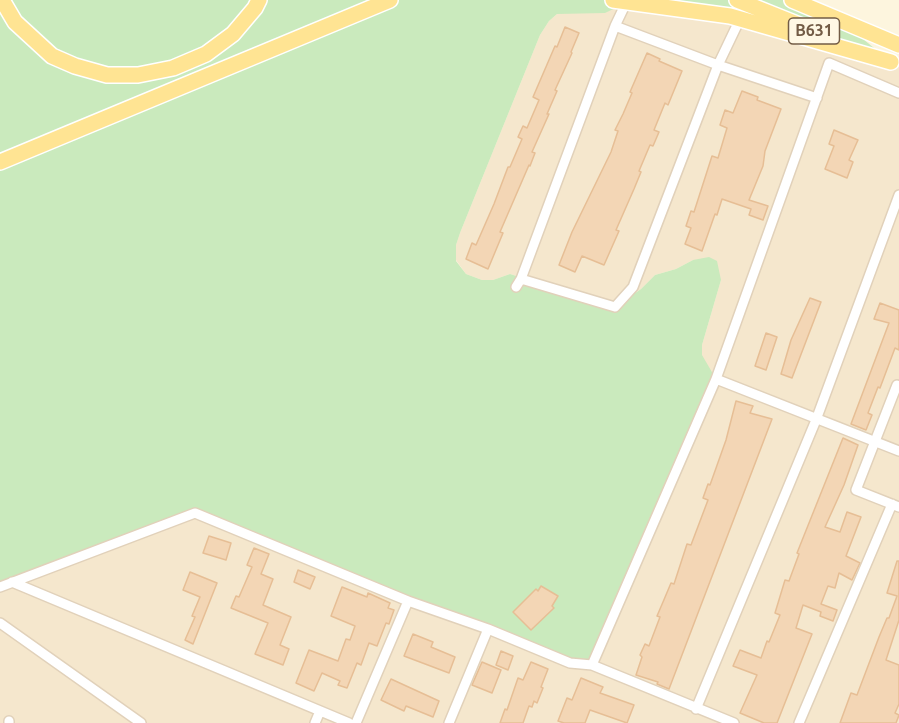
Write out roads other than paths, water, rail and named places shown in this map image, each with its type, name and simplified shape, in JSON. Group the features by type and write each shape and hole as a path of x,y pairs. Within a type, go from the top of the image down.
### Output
{"main road":[{"path":"2,0 15,22 52,56 75,66 107,75 138,75 173,68 206,54 233,34 259,0"},
{"path":"0,162 390,0"},
{"name":"B631","path":"737,0 895,64"},
{"name":"B631","path":"792,0 899,45"},
{"path":"809,0 840,20"},
{"path":"620,2 740,19 895,64"}],"street":[{"path":"620,2 615,26 518,283 615,307 633,287 718,65 740,19"},
{"path":"615,26 718,65 817,98"},
{"path":"592,665 716,379 829,63 899,93"},
{"path":"696,709 816,420 899,195"},
{"path":"716,379 899,451"},
{"path":"799,723 896,505 856,490 897,385 899,386"},
{"path":"0,587 195,513 408,601 488,629 570,663 592,665 734,723"},
{"path":"12,582 349,723"},
{"path":"356,723 408,601"},
{"path":"0,623 141,723"},
{"path":"449,723 488,629"},
{"path":"315,723 320,711"}]}
